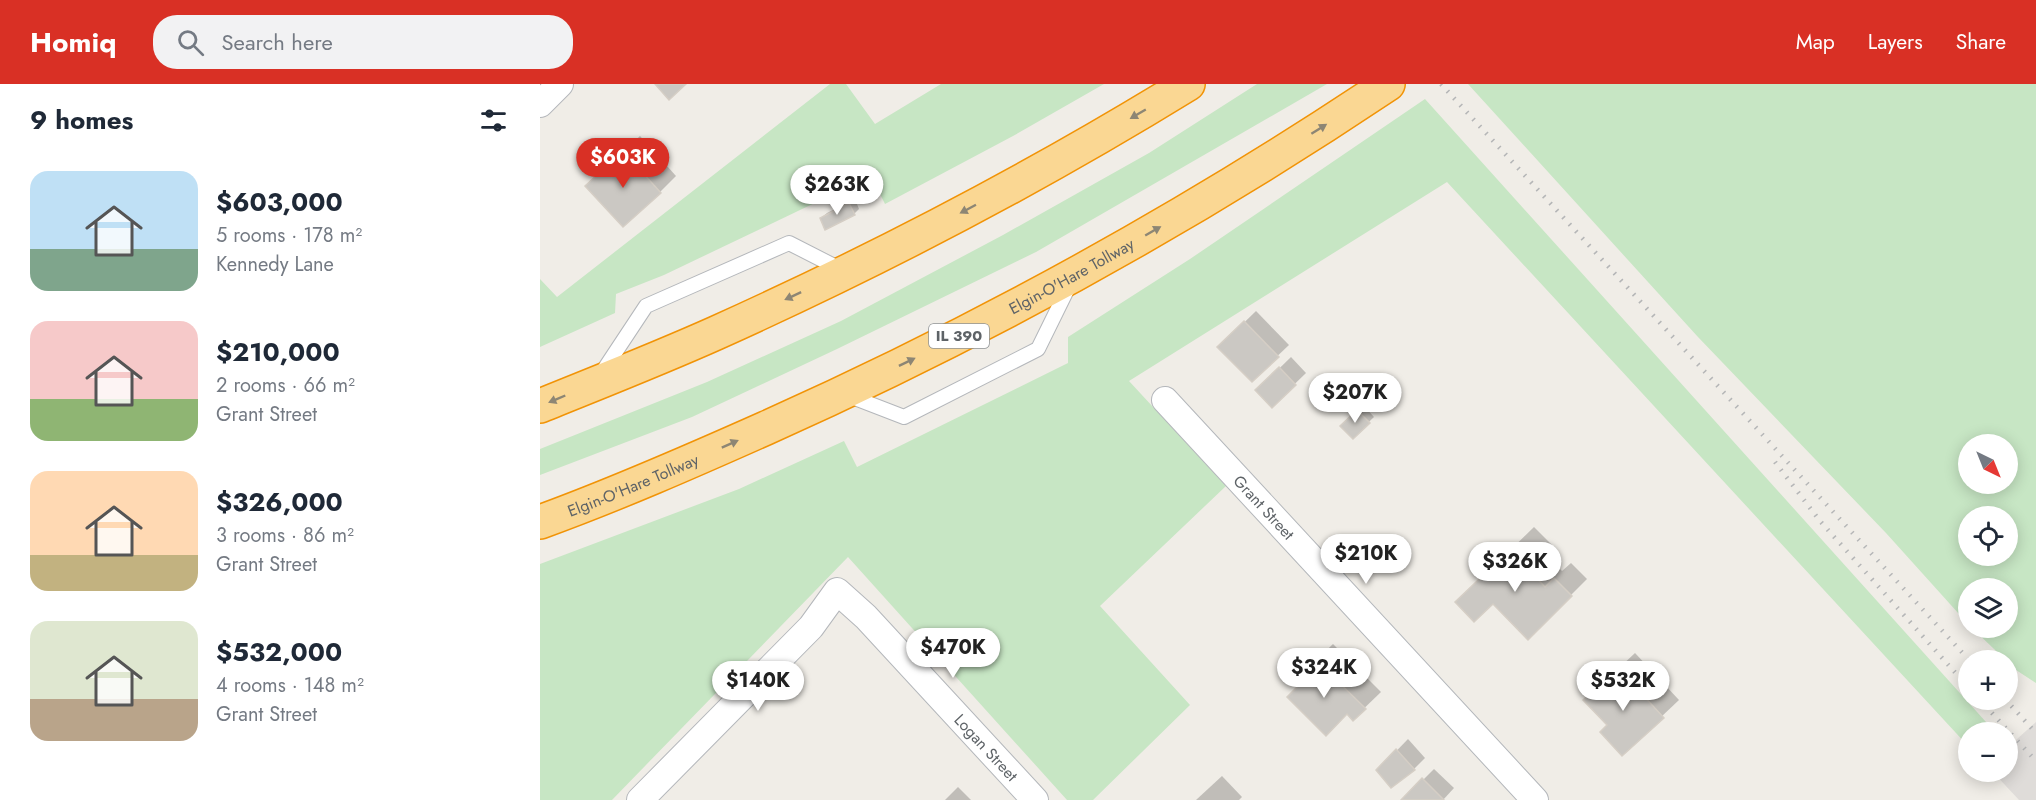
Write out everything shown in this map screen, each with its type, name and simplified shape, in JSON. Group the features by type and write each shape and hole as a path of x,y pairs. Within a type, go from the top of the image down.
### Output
{"highway":[{"path":"540,406 715,333 889,251 998,193 1188,84"},
{"name":"Elgin-O'Hare Tollway","path":"540,522 680,466 914,359 1075,275 1251,172 1388,84"}],"street":[{"path":"540,104 560,84"},
{"name":"Grant Street","path":"1165,400 1534,800"},
{"name":"Logan Street","path":"640,800 811,627 837,591 866,617 1035,800"}],"lane":[{"path":"595,383 646,306 779,247 789,243 846,272"},
{"path":"842,393 904,417 1038,350 1075,275"}],"shaded area":[{"path":"2036,722 2036,800 2019,800 2002,782 2018,782 2018,738"}],"green space":[{"path":"830,84 846,84 875,124 941,84 1104,84 1013,136 885,204 871,176 664,275 616,294 615,313 540,347 540,279 557,297"},
{"path":"1257,84 1327,84 1036,252 692,417 540,475 540,449 707,382 841,321 1003,235 1149,153"},
{"path":"1468,84 2036,84 2036,683 2018,671 2018,650 1995,650 1983,638 2018,638 2018,578 1958,578 1958,613 1886,533 1698,337"},
{"path":"1425,99 1958,691 1958,710 1975,710 1986,722 1958,722 1958,735 1447,182 1129,381 1226,486 1100,606 1190,705 1093,800 1067,800 848,557 612,800 540,800 540,564 739,489 844,441 857,467 1068,363 1068,337 1190,259"}],"building":[{"path":"655,84 686,84 669,100"},
{"path":"623,151 661,193 623,227 585,186"},
{"path":"849,203 855,215 825,230 820,218"},
{"path":"1244,321 1279,357 1252,382 1217,347"},
{"path":"1279,367 1296,385 1272,408 1255,390"},
{"path":"1357,410 1370,423 1353,439 1340,426"},
{"path":"1517,543 1539,565 1531,572 1545,587 1554,578 1572,596 1528,640 1493,604 1474,622 1455,602"},
{"path":"1315,659 1366,709 1353,721 1347,714 1326,736 1287,697 1309,675 1304,670"},
{"path":"1618,668 1664,718 1622,756 1600,732 1607,725 1583,700"},
{"path":"1396,749 1415,770 1391,788 1376,770"},
{"path":"1422,778 1444,800 1401,800"}],"railway":[{"path":"1441,84 1960,650"},
{"path":"1775,462 1820,521 1958,676"},
{"path":"1989,710 2036,761"},
{"path":"2015,710 2036,733"}]}
